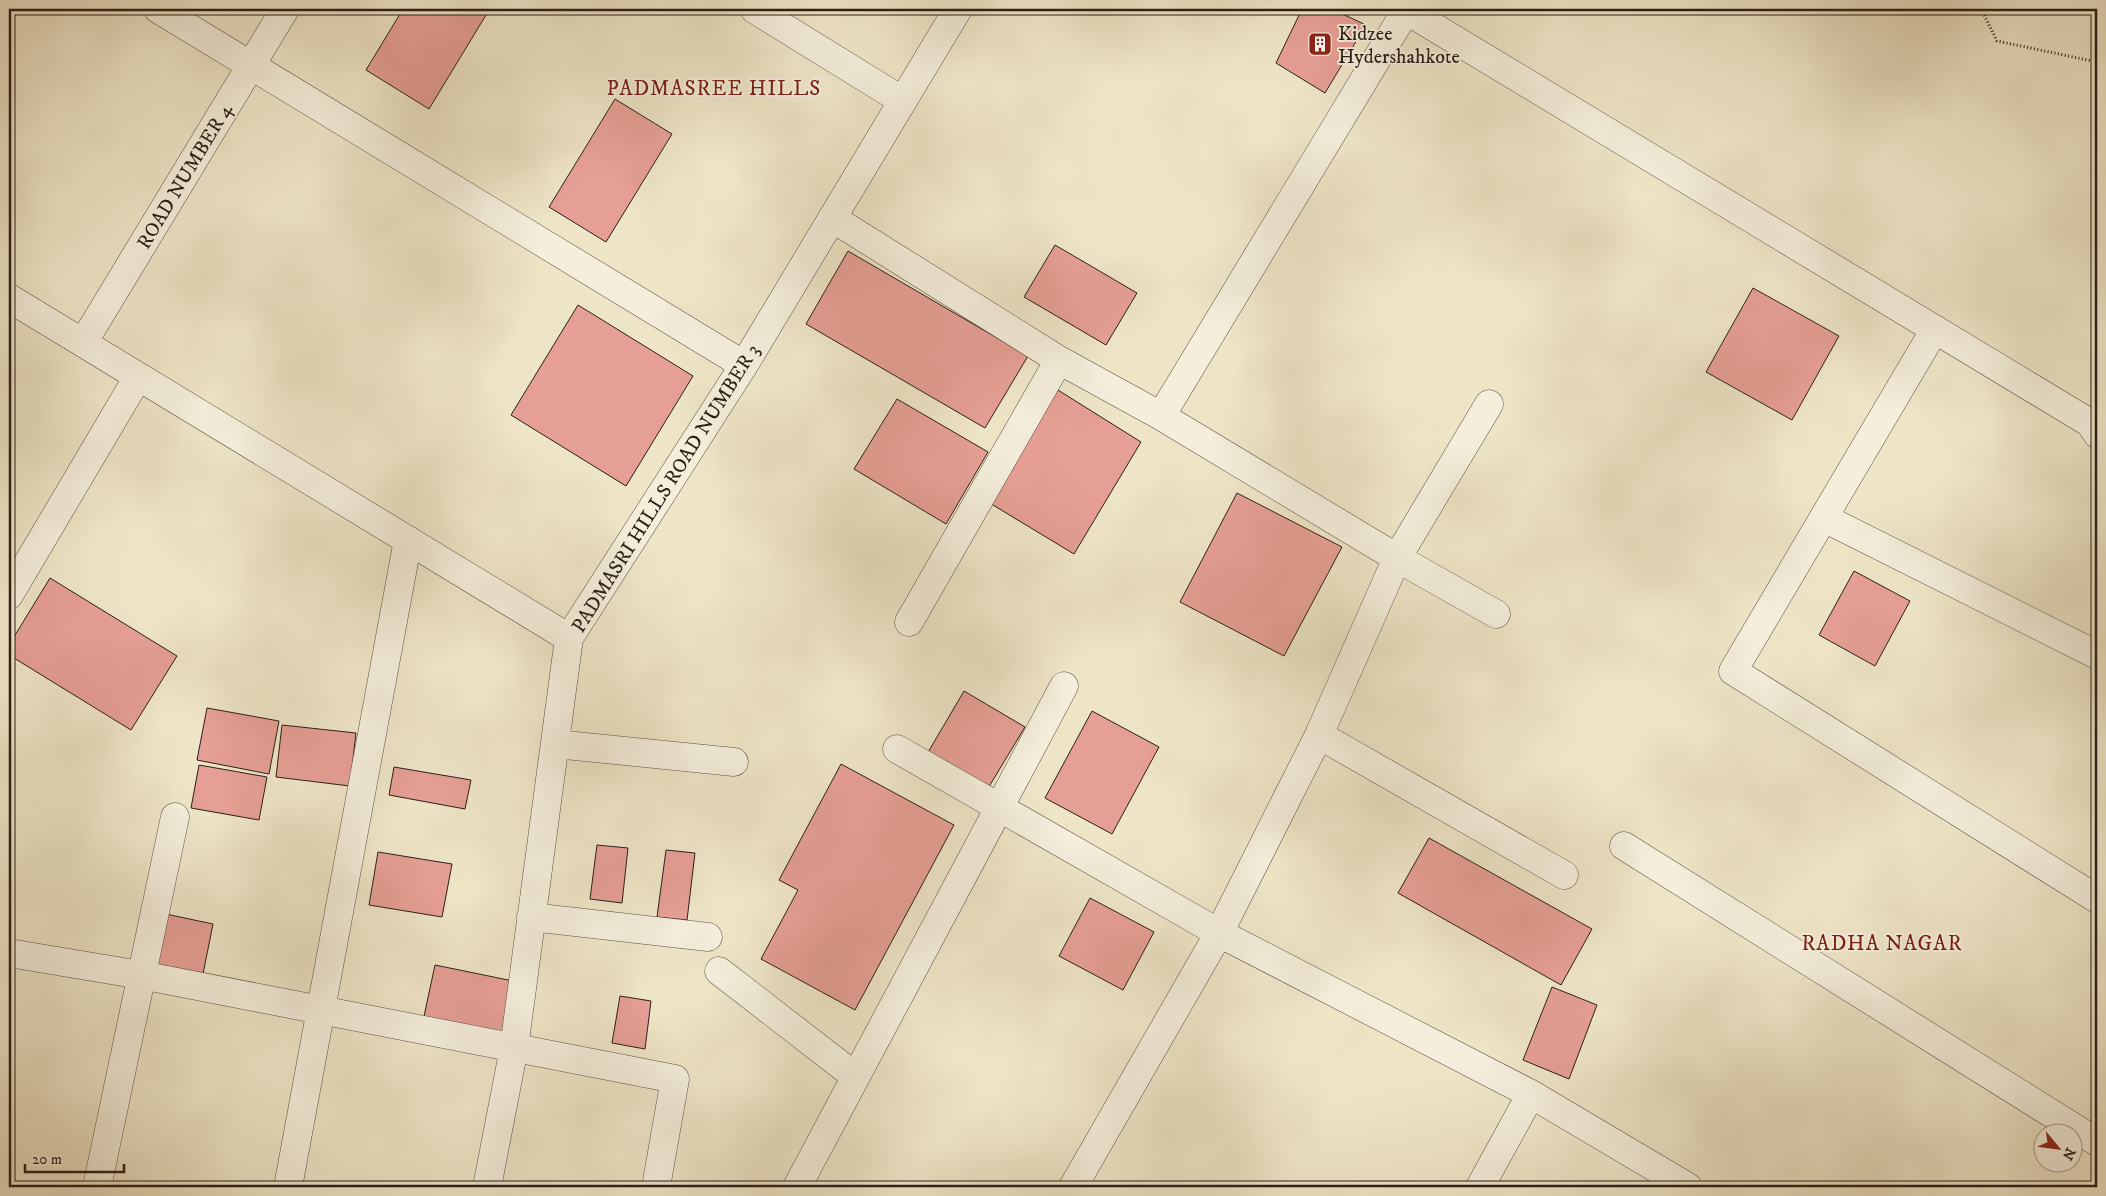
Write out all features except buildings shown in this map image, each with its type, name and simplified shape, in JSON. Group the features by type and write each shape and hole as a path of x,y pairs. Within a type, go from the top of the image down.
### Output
{"street":[{"path":"158,9 744,364"},
{"name":"ROAD NUMBER 4","path":"83,343 285,9"},
{"path":"754,9 903,101"},
{"name":"PADMASRI HILLS ROAD NUMBER 3","path":"487,1187 514,1048 569,638 744,364 958,9"},
{"path":"1160,416 1406,9 2090,423 2097,434"},
{"path":"832,218 1059,360 1160,416 1397,558 1496,614"},
{"path":"9,298 569,638"},
{"path":"1935,329 1733,671 2097,899"},
{"path":"909,622 1059,360"},
{"path":"9,595 138,377"},
{"path":"1073,1187 1219,933 1319,735 1397,558 1489,404"},
{"path":"1824,518 2097,655"},
{"path":"288,1187 408,540"},
{"path":"797,1187 1064,686"},
{"path":"1319,735 1564,875"},
{"path":"555,744 734,762"},
{"path":"897,749 1219,933 1531,1094 1688,1187"},
{"path":"97,1187 175,817"},
{"path":"1624,846 2097,1142"},
{"path":"531,917 708,937"},
{"path":"9,953 142,975 675,1079 656,1187"},
{"path":"719,971 856,1077"},
{"path":"1480,1187 1531,1094"}],"path":[{"path":"1981,9 1997,41 2097,62"}],"place":[{"name":"Kidzee Hydershahkote","path":"1320,44"}],"district":[{"name":"PADMASREE HILLS","path":"714,88"},
{"name":"RADHA NAGAR","path":"1882,943"}]}
